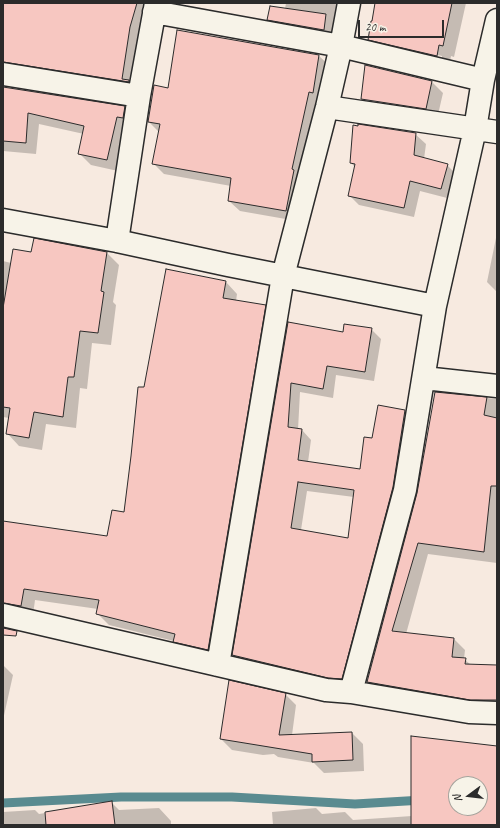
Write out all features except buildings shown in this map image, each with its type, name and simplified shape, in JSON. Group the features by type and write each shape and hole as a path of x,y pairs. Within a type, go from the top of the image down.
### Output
{"street":[{"path":"218,665 283,276 342,46 349,3"},
{"path":"118,241 139,96 155,7 342,46 482,80"},
{"path":"351,692 405,490 435,306 475,129 482,80 497,20"},
{"path":"3,74 139,96"},
{"path":"327,107 497,132"},
{"path":"3,220 118,241 435,306"},
{"path":"424,378 497,386"},
{"path":"3,615 326,690 351,692 469,712 497,713"}],"waterway":[{"path":"3,803 121,797 232,797 355,804 423,800"}]}
